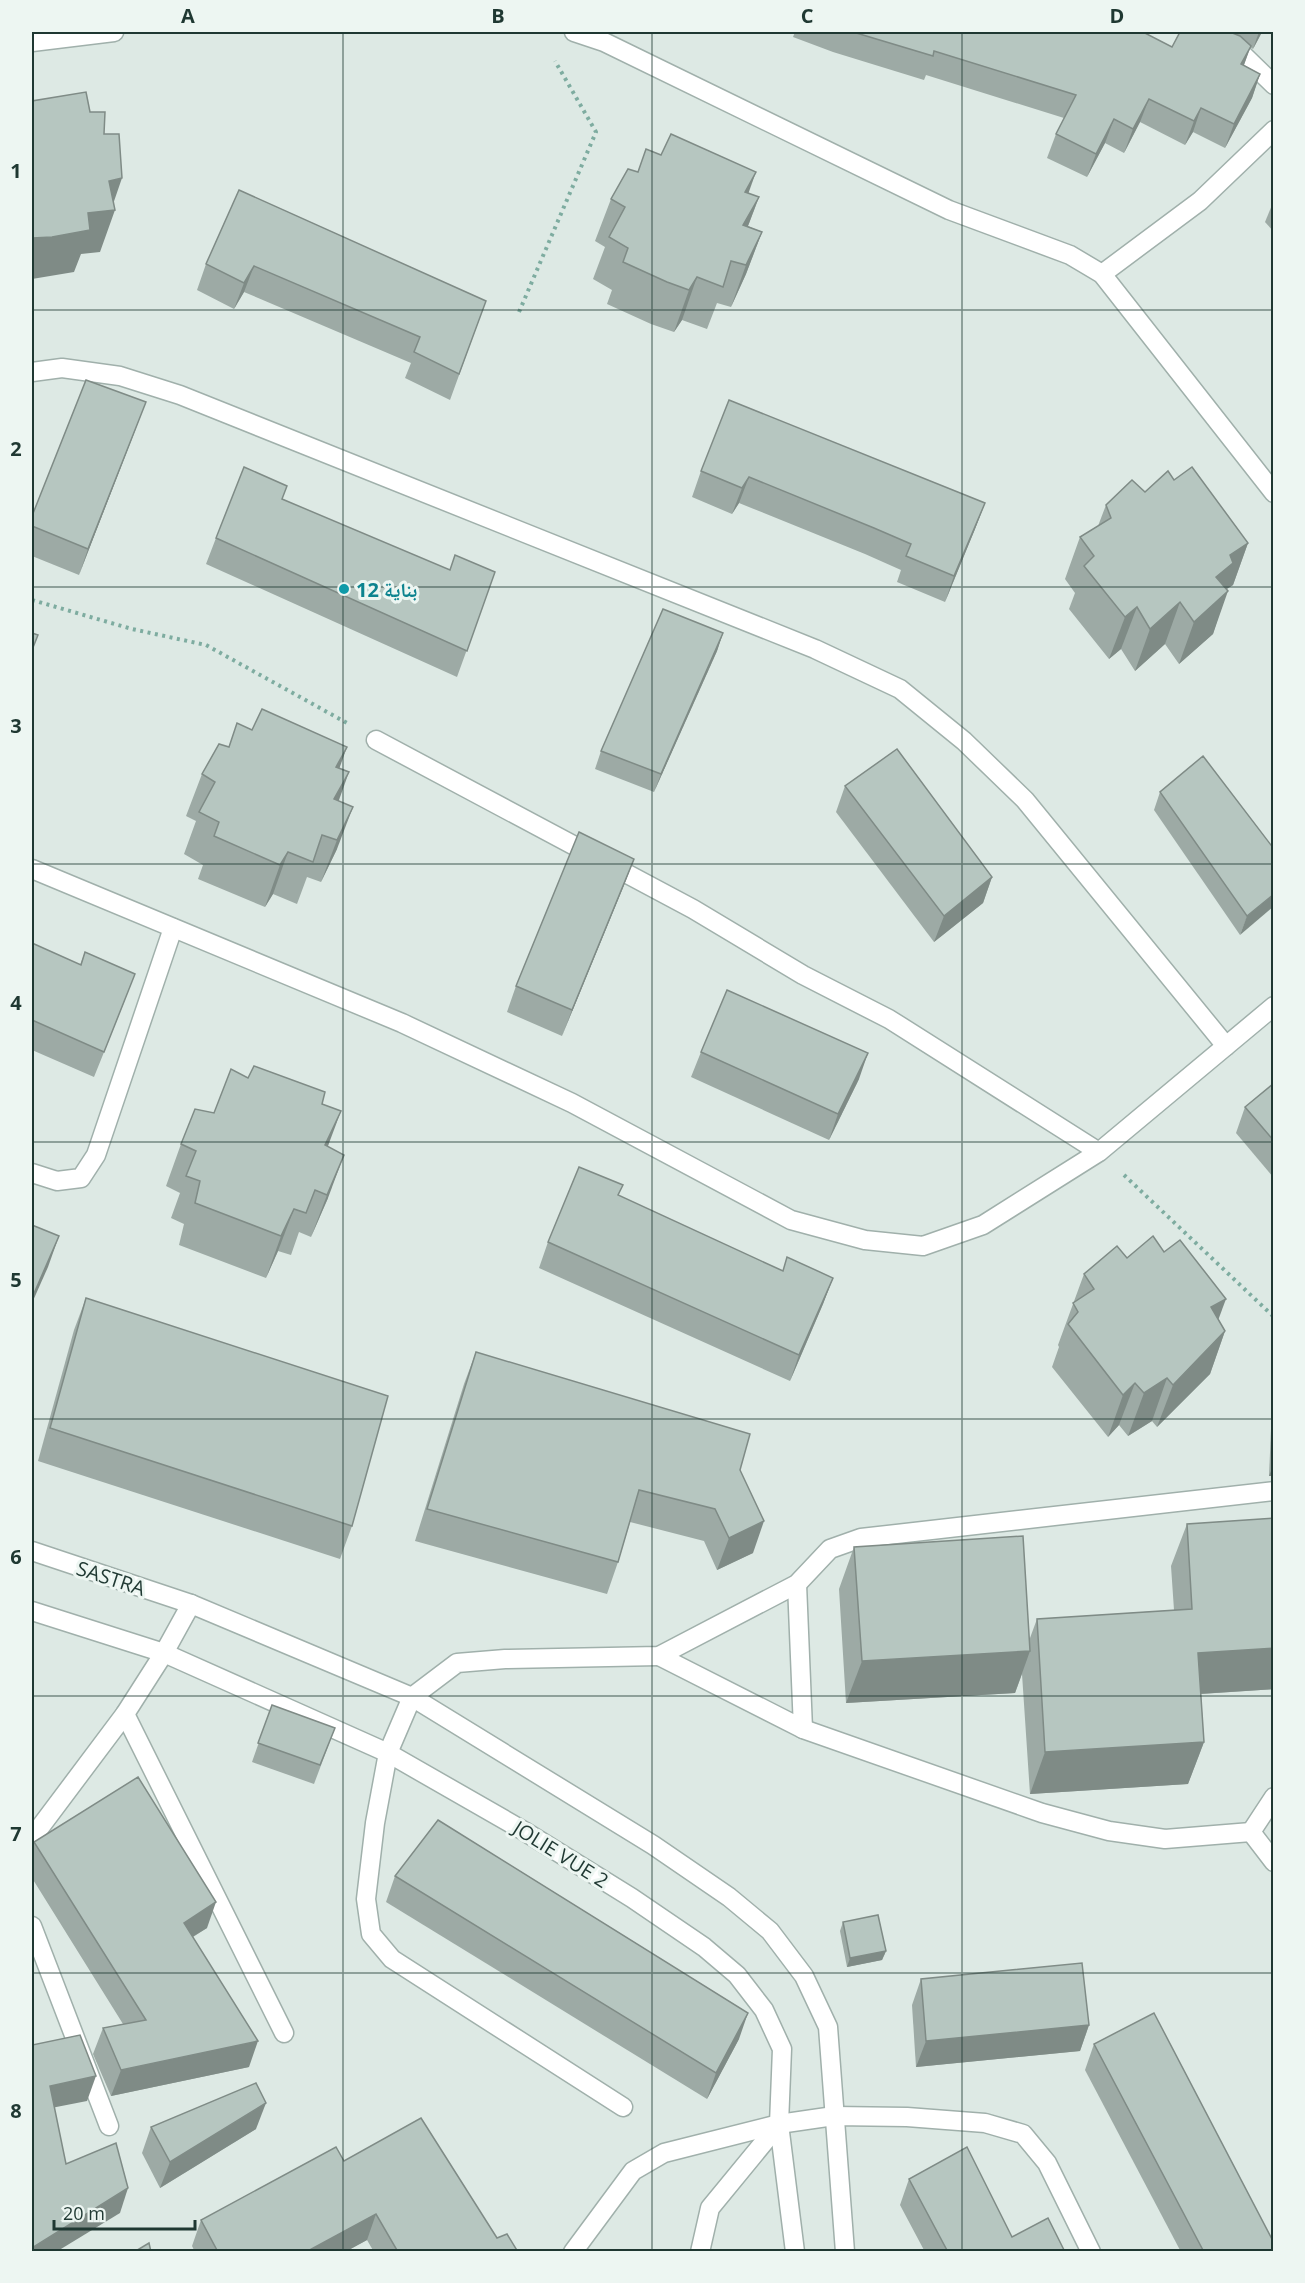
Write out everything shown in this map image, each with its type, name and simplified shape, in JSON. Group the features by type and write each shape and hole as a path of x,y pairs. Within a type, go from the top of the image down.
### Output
{"street":[{"path":"32,42 114,32"},
{"path":"574,32 615,47 949,210 1070,255 1102,274 1274,494"},
{"path":"1194,32 1238,50 1274,85"},
{"path":"1102,274 1200,201 1274,130"},
{"path":"32,372 62,368 120,376 180,395 815,649 900,689 964,741 1025,800 1226,1046"},
{"path":"376,740 693,909 803,975 889,1019 1099,1152"},
{"path":"32,869 402,1023 572,1103 791,1220 865,1240 923,1246 983,1225 1099,1152 1274,1006"},
{"path":"32,1173 57,1181 81,1178 96,1155 174,928"},
{"path":"623,2107 392,1959 371,1934 366,1899 375,1823 388,1753 412,1697 457,1663 505,1659 659,1656 797,1584 830,1549 861,1538 1274,1491"},
{"name":"SASTRA","path":"32,1551 190,1604"},
{"path":"797,1584 803,1729"},
{"path":"32,1838 125,1714 164,1653 190,1604 412,1697 653,1845 729,1897 770,1931 804,1976 828,2027 845,2252"},
{"name":"JOLIE VUE 2","path":"32,1611 164,1653 388,1753 524,1831 632,1898 704,1947 738,1975 764,2010 782,2049 779,2124 795,2252"},
{"path":"659,1656 803,1729 1042,1814 1109,1831 1165,1839 1251,1832"},
{"path":"125,1714 284,2033"},
{"path":"1251,1832 1274,1797"},
{"path":"1251,1832 1274,1862"},
{"path":"32,1926 109,2126"},
{"path":"573,2252 633,2171 664,2153 779,2124 834,2116 907,2117 985,2123 1023,2134 1047,2163 1091,2252"},
{"path":"700,2252 710,2208 779,2124"}],"path":[{"path":"519,312 597,132 549,52"},
{"path":"32,600 132,629 206,645 376,740"},
{"path":"1099,1152 1274,1317"}],"building":[{"path":"853,32 1143,32 1172,47 1180,32 1230,32 1240,36 1251,46 1241,64 1260,74 1234,124 1201,108 1194,121 1149,99 1133,129 1114,119 1096,154 1056,134 1076,95 934,51 933,56"},
{"path":"86,92 90,112 105,112 104,134 119,134 122,178 109,181 115,210 88,213 90,230 32,238 32,101"},
{"path":"671,134 756,172 745,192 759,197 743,225 762,232 746,265 731,261 723,287 697,277 689,290 667,282 623,262 628,248 609,237 625,207 611,199 628,169 638,172 646,149 661,155"},
{"path":"239,190 486,301 459,374 414,352 420,337 254,266 244,283 206,264"},
{"path":"86,380 146,402 88,549 32,526 32,516"},
{"path":"729,400 985,503 954,576 906,556 911,544 874,528 749,477 742,488 701,471"},
{"path":"244,467 287,486 282,499 450,570 455,555 495,572 467,651 216,538"},
{"path":"1192,467 1248,543 1230,555 1233,563 1216,577 1228,591 1194,622 1180,602 1150,629 1137,607 1125,617 1084,566 1094,556 1080,537 1111,518 1106,505 1132,480 1145,492 1168,471 1174,480"},
{"path":"663,609 723,633 661,774 601,751"},
{"path":"32,633 38,635 32,650"},
{"path":"262,709 347,747 336,767 349,772 334,799 353,807 337,840 322,835 313,862 288,852 280,865 214,836 219,822 199,812 215,782 202,774 219,744 229,747 237,723 252,730"},
{"path":"897,749 992,877 944,916 845,786"},
{"path":"1203,756 1274,849 1274,894 1247,916 1160,792"},
{"path":"579,832 634,859 572,1010 516,986"},
{"path":"32,943 81,965 85,952 135,974 104,1052 32,1020"},
{"path":"727,990 868,1053 838,1114 701,1052"},
{"path":"254,1066 325,1092 322,1104 341,1111 325,1145 344,1155 327,1195 315,1190 306,1213 294,1209 281,1236 195,1203 200,1181 186,1176 196,1151 181,1144 195,1109 214,1113 231,1069 248,1078"},
{"path":"1274,1083 1274,1141 1245,1107"},
{"path":"579,1167 623,1185 618,1195 783,1271 787,1257 833,1278 799,1355 548,1242"},
{"path":"32,1225 59,1236 32,1298"},
{"path":"1153,1236 1164,1252 1180,1240 1226,1299 1211,1307 1225,1331 1173,1385 1167,1378 1144,1393 1135,1383 1123,1395 1068,1324 1078,1312 1073,1303 1094,1289 1084,1274 1117,1246 1127,1258"},
{"path":"86,1298 388,1396 352,1526 50,1428"},
{"path":"476,1352 750,1434 740,1470 764,1521 729,1538 715,1509 639,1490 618,1562 427,1509"},
{"path":"1274,1518 1274,1648 1198,1653 1204,1742 1045,1752 1037,1619 1192,1609 1187,1524"},
{"path":"1023,1536 1030,1651 862,1661 854,1547"},
{"path":"272,1705 335,1728 320,1765 258,1743"},
{"path":"138,1777 216,1902 184,1923 258,2041 121,2070 103,2028 146,2020 34,1842"},
{"path":"438,1820 748,2013 716,2073 395,1876"},
{"path":"878,1915 886,1951 850,1958 843,1922"},
{"path":"1082,1963 1089,2025 926,2041 921,1979"},
{"path":"1154,2013 1274,2243 1274,2252 1204,2252 1094,2044"},
{"path":"80,2035 96,2076 50,2086 66,2164 116,2143 128,2188 32,2248 32,2045"},
{"path":"256,2083 266,2103 170,2162 151,2127"},
{"path":"421,2118 497,2238 507,2234 518,2252 398,2252 376,2214 306,2252 218,2252 201,2220 336,2147 344,2161"},
{"path":"967,2147 1012,2237 1048,2218 1065,2252 948,2252 909,2179"},
{"path":"149,2243 151,2252 134,2252"}],"place":[{"name":"بناية 12","path":"344,589"}]}
